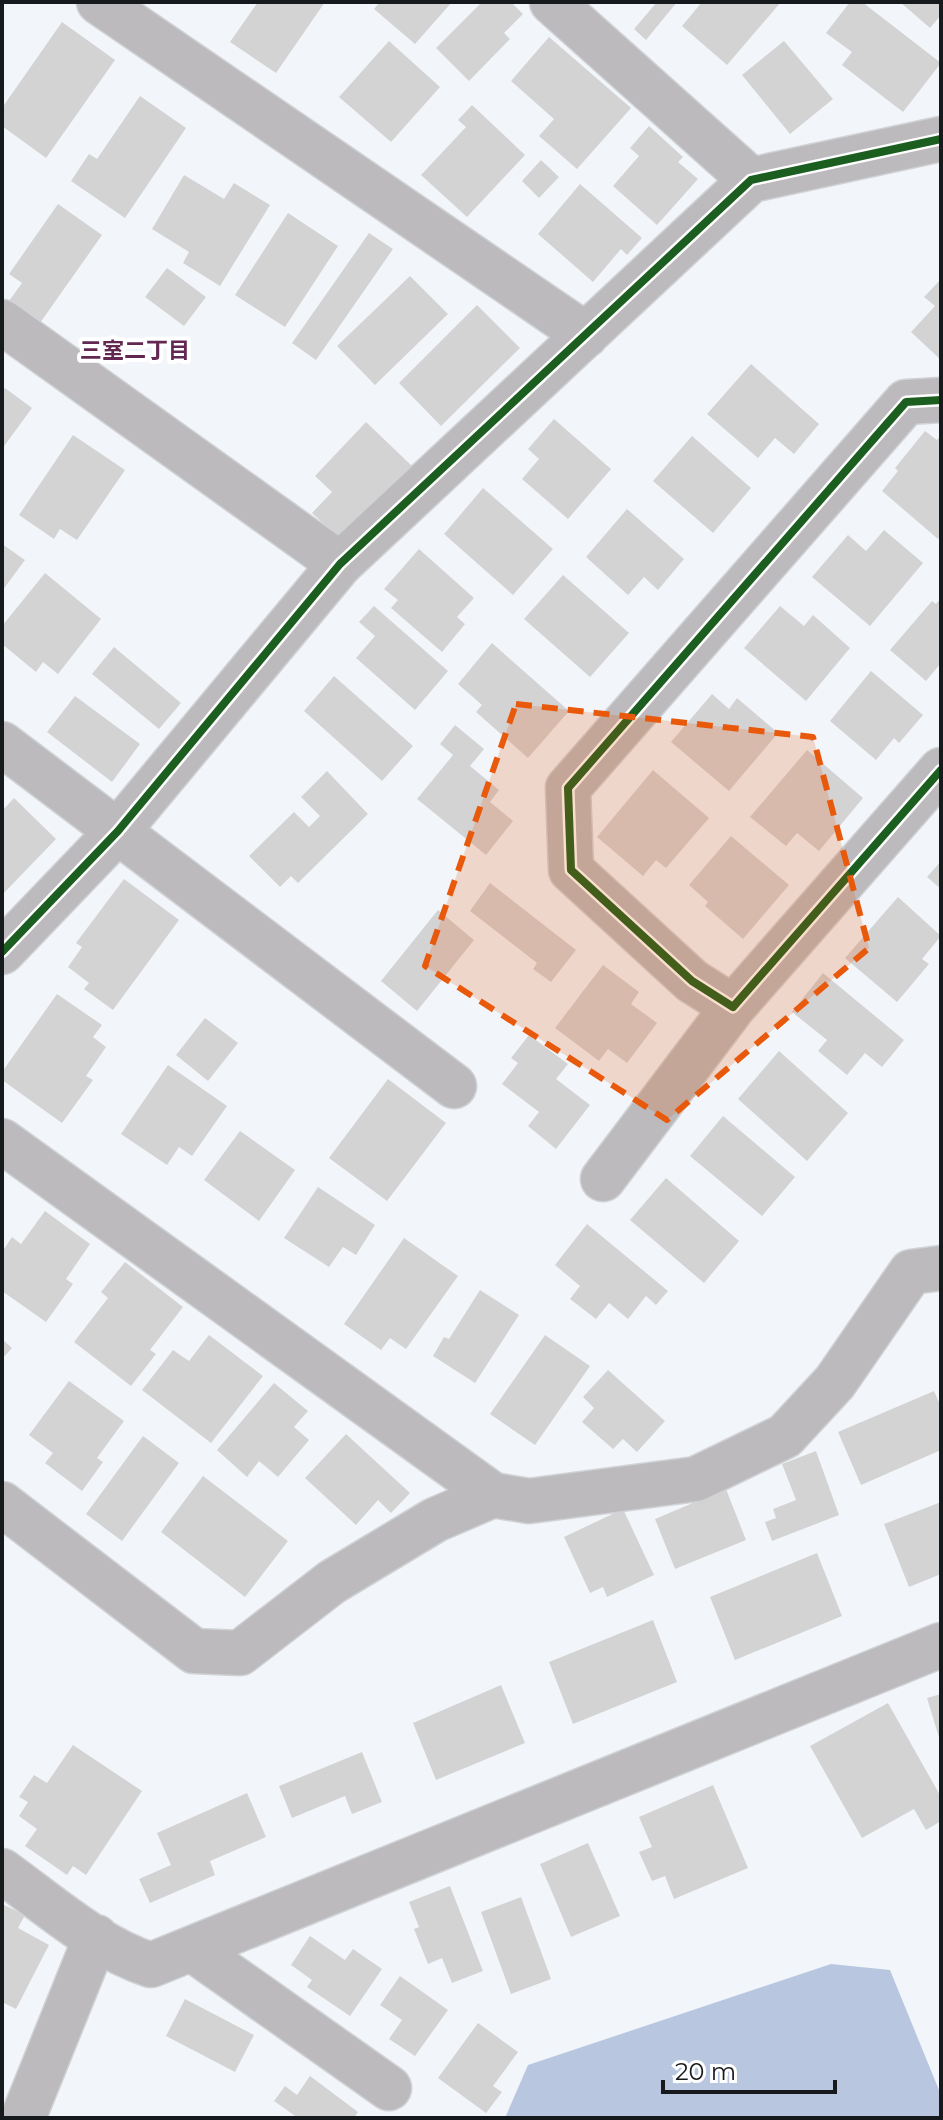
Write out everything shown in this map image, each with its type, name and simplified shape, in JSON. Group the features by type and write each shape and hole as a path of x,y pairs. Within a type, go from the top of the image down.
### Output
{"street":[{"path":"99,2 586,335"},
{"path":"552,2 751,180"},
{"path":"2,952 118,831 340,564 751,180 941,139"},
{"path":"2,322 340,564"},
{"path":"733,1007 692,981 571,870 568,788 906,402 941,400"},
{"path":"2,744 454,1086"},
{"path":"603,1179 733,1007 941,770"},
{"path":"2,1141 493,1495 529,1501 696,1479 785,1436 835,1382 911,1272 941,1268"},
{"path":"2,1504 194,1651 240,1653 332,1582 435,1520 493,1495"},
{"path":"2,1871 96,1937 131,1958 151,1965 941,1645"},
{"path":"23,2118 96,1937"},
{"path":"192,1949 389,2088"}],"highlighted area":[{"path":"516,704 813,737 869,948 667,1120 425,966"}],"water":[{"path":"831,1964 890,1970 941,2095 941,2118 505,2118 528,2065"}],"building":[{"path":"258,2 325,2 276,73 230,42"},
{"path":"380,2 452,2 415,44 374,9"},
{"path":"482,2 511,2 523,14 504,33 510,39 469,81 436,48"},
{"path":"657,2 677,2 646,40 634,29"},
{"path":"702,2 781,2 727,65 682,26"},
{"path":"850,2 862,2 941,63 903,112 842,65 852,52 826,33"},
{"path":"900,2 941,2 941,15 930,28"},
{"path":"62,22 115,60 46,158 2,126 2,108"},
{"path":"549,37 631,108 577,169 539,136 554,119 511,81"},
{"path":"389,41 440,87 391,142 339,97"},
{"path":"784,41 833,99 790,134 742,75"},
{"path":"140,96 186,128 125,218 71,181 89,154 97,159"},
{"path":"472,105 525,155 467,217 421,175 466,127 458,120"},
{"path":"649,126 683,157 678,162 698,179 657,225 613,186 639,156 630,148"},
{"path":"541,160 559,177 539,198 522,181"},
{"path":"184,175 224,199 234,183 270,205 220,286 183,263 189,252 152,229"},
{"path":"580,184 642,238 627,255 621,249 593,282 538,234"},
{"path":"58,204 102,235 40,323 9,301 22,283 9,274"},
{"path":"288,213 338,246 285,327 235,295"},
{"path":"369,233 393,249 316,360 292,343"},
{"path":"167,268 206,297 184,326 145,297"},
{"path":"410,276 448,314 375,385 337,346"},
{"path":"941,279 941,360 911,332 935,306 924,297"},
{"path":"477,305 520,348 441,426 399,383"},
{"path":"751,364 819,424 794,454 775,438 758,458 707,414"},
{"path":"5,388 32,408 2,449 2,393"},
{"path":"554,419 611,469 568,519 522,479 539,459 528,449"},
{"path":"366,422 412,466 342,541 312,513 332,492 315,476"},
{"path":"925,431 937,440 941,435 941,535 938,539 882,491 898,471 895,468"},
{"path":"73,435 125,470 77,540 60,529 54,539 19,515"},
{"path":"692,436 751,488 713,533 653,481"},
{"path":"483,488 553,549 513,595 444,534"},
{"path":"627,509 684,559 658,590 644,577 628,595 586,557"},
{"path":"884,530 923,563 870,626 812,577 848,535 866,551"},
{"path":"2,544 25,560 2,591"},
{"path":"419,549 474,598 457,617 465,624 442,652 391,608 398,600 384,589"},
{"path":"45,573 101,619 58,674 43,662 36,672 2,644 2,626"},
{"path":"563,575 629,633 590,677 524,619"},
{"path":"941,598 941,663 926,681 890,650 932,601 936,604"},
{"path":"374,606 448,671 415,710 356,658 375,636 359,622"},
{"path":"780,606 804,626 813,615 850,648 806,701 744,648"},
{"path":"492,643 569,711 528,758 476,712 482,705 458,684"},
{"path":"114,647 181,703 159,729 92,674"},
{"path":"871,671 923,715 899,743 894,738 876,760 830,721"},
{"path":"334,676 413,746 382,781 304,711"},
{"path":"712,694 729,709 737,698 778,733 729,791 671,742"},
{"path":"75,696 140,744 112,782 47,732"},
{"path":"455,725 484,749 470,766 499,790 490,802 513,821 486,855 417,799 453,755 440,744"},
{"path":"807,750 863,798 819,851 797,833 786,846 750,817"},
{"path":"653,770 709,818 666,868 656,860 643,876 597,837"},
{"path":"327,771 368,814 298,883 291,876 280,887 249,856 294,812 309,827 320,816 301,797"},
{"path":"14,798 56,839 2,895 2,811"},
{"path":"731,836 789,885 743,939 705,906 708,902 689,885"},
{"path":"941,861 941,889 927,877"},
{"path":"124,879 179,920 113,1010 84,989 89,983 68,967 82,947 76,943"},
{"path":"490,883 576,950 551,982 533,969 537,963 470,911"},
{"path":"898,897 941,936 922,959 929,964 897,1002 845,958"},
{"path":"438,910 474,940 417,1011 381,981"},
{"path":"603,965 639,992 631,1004 657,1023 627,1063 608,1049 599,1061 555,1028"},
{"path":"823,973 904,1040 882,1067 865,1053 847,1075 818,1051 827,1040 792,1012"},
{"path":"57,994 102,1025 93,1037 106,1047 86,1076 93,1080 62,1123 2,1080 2,1072"},
{"path":"205,1018 238,1043 208,1081 176,1055"},
{"path":"529,1035 568,1064 556,1079 590,1105 556,1149 528,1126 539,1112 502,1084 518,1063 511,1058"},
{"path":"779,1051 848,1113 807,1161 738,1099"},
{"path":"168,1065 227,1106 192,1156 179,1147 167,1165 121,1134"},
{"path":"388,1079 446,1123 387,1201 329,1158"},
{"path":"723,1116 795,1177 762,1216 690,1156"},
{"path":"240,1131 295,1170 259,1221 204,1180"},
{"path":"666,1178 739,1241 704,1283 630,1220"},
{"path":"318,1187 375,1225 356,1255 343,1247 329,1267 284,1238"},
{"path":"45,1211 90,1244 66,1279 73,1284 46,1322 2,1291 2,1252 12,1237 21,1244"},
{"path":"587,1224 668,1291 656,1305 646,1296 628,1319 609,1303 596,1319 570,1299 580,1286 555,1265"},
{"path":"404,1238 458,1276 406,1349 390,1338 381,1350 344,1324"},
{"path":"125,1262 183,1307 150,1350 156,1354 131,1386 74,1342 108,1298 101,1292"},
{"path":"480,1290 519,1315 475,1383 433,1356 444,1337 449,1339"},
{"path":"209,1335 263,1376 211,1443 142,1390 173,1350 189,1361"},
{"path":"545,1335 590,1366 535,1445 490,1414"},
{"path":"2,1339 12,1348 2,1359"},
{"path":"608,1370 665,1421 637,1452 623,1439 613,1449 582,1422 594,1408 583,1397"},
{"path":"69,1381 124,1421 97,1458 103,1462 82,1491 45,1463 53,1453 29,1435"},
{"path":"274,1383 308,1411 294,1427 309,1440 278,1477 259,1461 247,1477 217,1450"},
{"path":"934,1391 941,1407 941,1450 861,1485 838,1432"},
{"path":"346,1434 410,1493 391,1513 378,1500 356,1525 305,1478"},
{"path":"143,1436 179,1463 122,1541 86,1514"},
{"path":"816,1451 839,1515 772,1541 765,1522 776,1518 773,1509 796,1500 782,1464"},
{"path":"203,1476 288,1541 245,1597 161,1532"},
{"path":"726,1489 746,1540 675,1569 655,1519"},
{"path":"941,1502 941,1574 909,1587 884,1524"},
{"path":"623,1509 654,1575 607,1597 603,1587 590,1593 564,1537"},
{"path":"817,1553 842,1616 735,1660 710,1597"},
{"path":"653,1620 677,1682 573,1724 549,1662"},
{"path":"501,1685 525,1743 436,1780 413,1723"},
{"path":"941,1694 941,1741 940,1741 927,1698"},
{"path":"888,1703 941,1797 941,1821 926,1830 914,1809 862,1838 810,1746"},
{"path":"73,1745 142,1791 86,1875 73,1866 67,1875 25,1846 37,1829 19,1816 28,1802 19,1797 34,1775 47,1783"},
{"path":"362,1752 382,1802 352,1814 345,1796 292,1818 279,1786"},
{"path":"713,1785 748,1868 674,1899 665,1876 652,1881 639,1852 652,1847 639,1817"},
{"path":"247,1793 266,1837 210,1861 215,1875 150,1903 139,1879 171,1865 157,1833"},
{"path":"588,1843 620,1916 571,1937 540,1864"},
{"path":"450,1886 483,1971 452,1983 442,1958 428,1964 414,1929 419,1927 409,1902"},
{"path":"521,1897 551,1979 511,1994 481,1912"},
{"path":"2,1904 25,1915 18,1928 49,1945 16,2009 2,2002"},
{"path":"310,1936 345,1960 353,1949 382,1969 350,2016 307,1987 312,1980 291,1965"},
{"path":"400,1976 448,2010 415,2056 389,2039 402,2020 380,2005"},
{"path":"185,1999 254,2035 235,2072 166,2036"},
{"path":"478,2023 518,2052 493,2086 502,2092 486,2113 438,2078"},
{"path":"310,2076 358,2112 354,2118 298,2118 274,2101 285,2086 297,2095"}],"cycle path":[{"path":"2,952 118,831 340,564 751,180 941,139"},
{"path":"941,400 906,402 568,788 571,870 692,981 733,1007 941,770"}],"district":[{"name":"三室二丁目","path":"135,350"}]}
